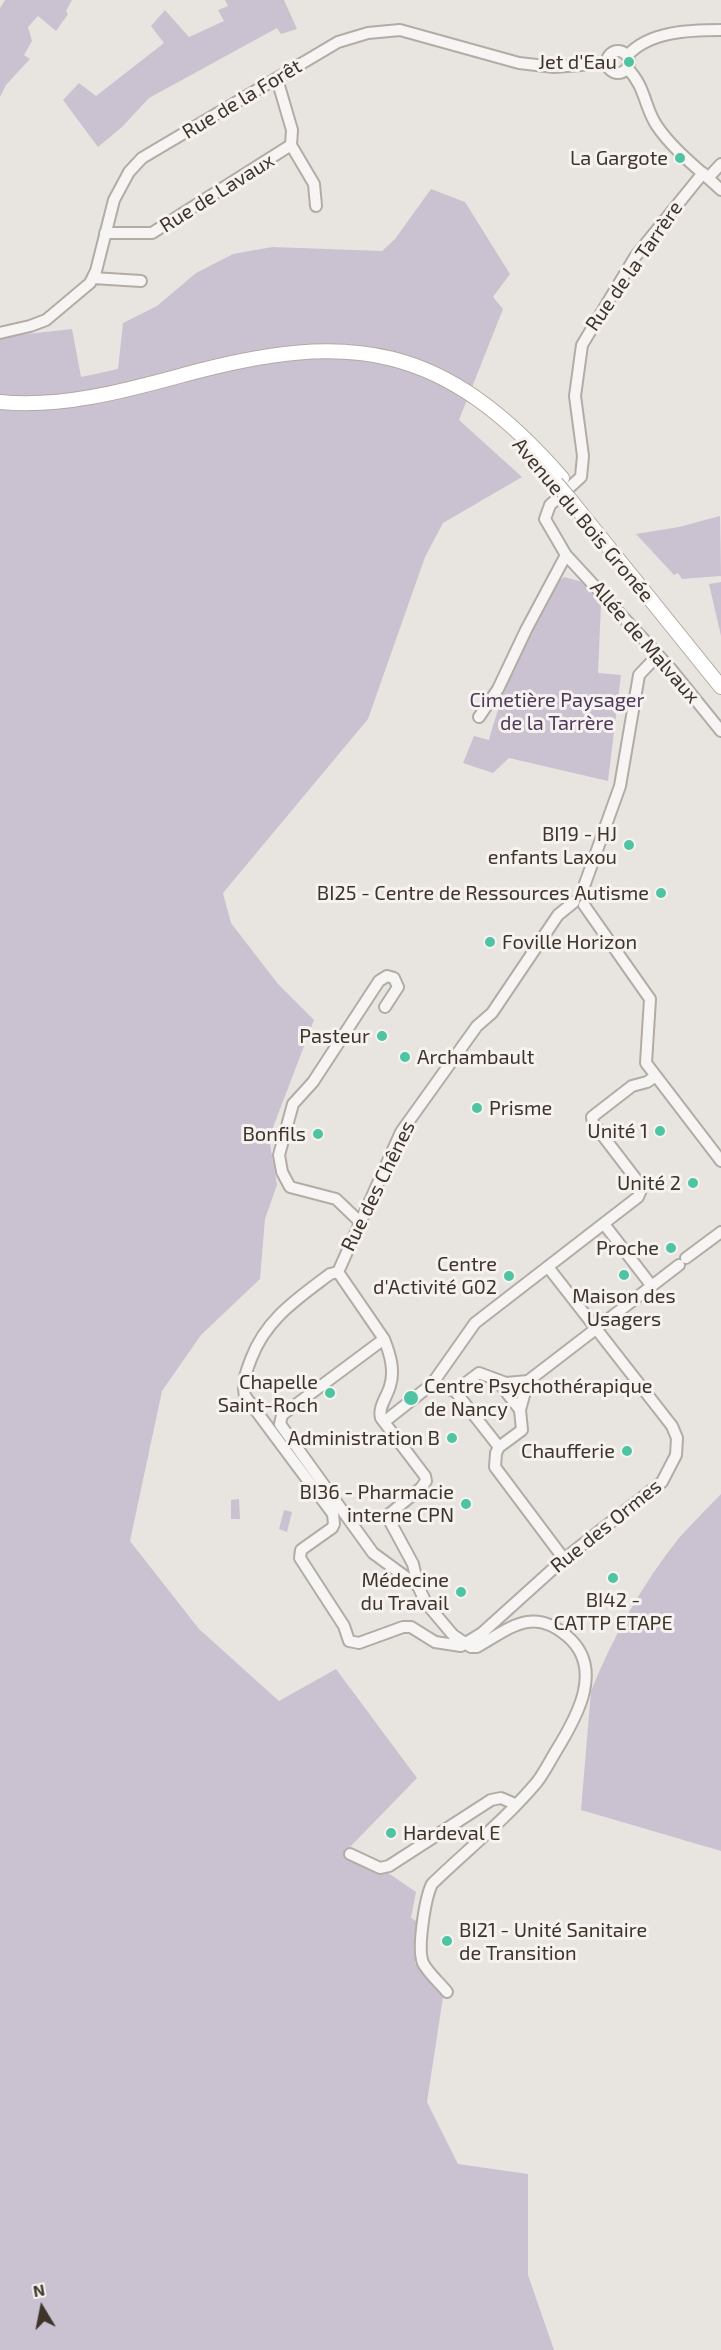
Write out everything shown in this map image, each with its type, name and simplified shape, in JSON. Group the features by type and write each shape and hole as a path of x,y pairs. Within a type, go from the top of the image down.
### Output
{"main road":[{"name":"Avenue du Bois Gronée","path":"0,402 45,403 92,397 279,353 322,350 359,352 418,367 468,391 513,425 559,480 721,687"},
{"name":"Avenue du Bois Gronée","path":"0,410 51,410 95,404 271,362 323,358 364,361 420,376 470,402 514,437 559,480"},
{"name":"Avenue du Bois Gronée","path":"574,499 721,676"}],"street":[{"name":"Rue de la Forêt","path":"0,333 46,320 76,297 93,278 117,193 136,164 338,42 368,33 393,30 453,43 519,63 554,67 607,63"},
{"path":"721,30 696,30 642,43 627,62 618,73 613,72 607,63 608,56 614,51 622,52 627,62 648,101 658,128 721,190"},
{"name":"Rue de Lavaux","path":"277,79 293,135 291,145 314,184 316,206"},
{"name":"Rue de Lavaux","path":"105,233 152,233 291,145"},
{"path":"705,176 721,164"},
{"name":"Rue de la Tarrère","path":"566,555 547,524 545,514 550,505 581,477 583,456 575,396 582,345 635,257 705,176"},
{"path":"93,278 141,281"},
{"path":"479,717 498,689 525,630 566,555"},
{"name":"Allée de Malvaux","path":"566,555 658,655 721,731"},
{"name":"Rue des Chênes","path":"338,1272 401,1132 477,1026 492,1012 558,915 579,904 574,895 582,892 620,786 639,675 658,655"},
{"path":"579,904 650,999 651,1013 645,1056 656,1076 721,1161"},
{"path":"359,1221 336,1199 290,1186 282,1172 279,1155 293,1104 313,1082 379,981 387,976 394,978 398,987 385,1007"},
{"path":"384,1422 435,1380 475,1323 638,1197 641,1186 593,1123 592,1117 632,1086 648,1082 656,1076"},
{"path":"604,1224 651,1285"},
{"path":"455,1391 479,1373 506,1383 528,1381 721,1232"},
{"name":"Rue des Ormes","path":"466,1643 482,1632 564,1559 662,1482 676,1455 676,1438 672,1426 548,1267"},
{"path":"447,1992 423,1963 421,1953 427,1894 432,1884 538,1782 564,1738 584,1696 585,1664 577,1646 568,1637 545,1623 522,1622 477,1647 466,1643 444,1627 426,1603 418,1586 413,1564 387,1516 421,1488 426,1481 380,1413 390,1389 392,1369 384,1340 338,1272 330,1274 281,1310 258,1342 243,1385 245,1396 335,1519 332,1528 302,1550 300,1558 352,1643 367,1641 403,1627 411,1627 443,1645 461,1646 466,1643"},
{"path":"384,1340 282,1415 280,1424 374,1553 418,1586"},
{"path":"435,1380 455,1391 499,1447"},
{"path":"497,1380 520,1410"},
{"path":"528,1381 520,1410 522,1430 499,1447 495,1467 564,1559"},
{"path":"350,1854 380,1868 389,1866 491,1800 501,1798 515,1804"}],"green space":[{"path":"5,0 72,0 66,11 68,14 56,31 38,16 28,27 32,41 24,55 30,59 6,85 0,97 0,8"},
{"path":"225,0 284,0 297,29 281,34 277,28 149,98 122,127 98,147 63,100 79,83 96,96 164,43 151,26 165,10 189,37 224,21 218,10 228,6"},
{"path":"431,189 465,202 510,274 493,297 503,309 459,420 522,477 443,523 425,557 368,719 223,893 231,923 278,984 314,1020 269,1138 277,1185 265,1219 260,1279 201,1335 162,1391 130,1541 199,1629 279,1701 336,1669 417,1778 350,1847 416,1892 411,1918 418,1922 415,1963 443,1997 427,2102 458,2164 528,2174 528,2275 554,2350 0,2350 0,337 72,329 81,377 118,369 123,323 157,306 196,273 233,254 272,247 382,251 395,239"},
{"path":"720,516 721,576 682,579 678,573 674,575 636,534 679,527"},
{"name":"Cimetière Paysager de la Tarrère","path":"564,577 583,582 601,604 598,673 621,675 608,781 509,758 493,773 463,763 474,736 489,740 509,678 530,629 552,589"},
{"path":"721,582 721,636 709,584"},
{"path":"721,1494 721,1851 581,1810 591,1691 629,1612 653,1574 679,1538"},
{"path":"239,1499 240,1519 231,1519 231,1500"},
{"path":"284,1510 292,1512 287,1532 279,1529"}],"place":[{"name":"Jet d'Eau","path":"629,62"},
{"name":"La Gargote","path":"680,158"},
{"name":"BI19 - HJ enfants Laxou","path":"629,845"},
{"name":"BI25 - Centre de Ressources Autisme","path":"661,893"},
{"name":"Foville Horizon","path":"490,942"},
{"name":"Pasteur","path":"382,1036"},
{"name":"Archambault","path":"405,1057"},
{"name":"Prisme","path":"477,1108"},
{"name":"Unité 1","path":"660,1131"},
{"name":"Bonfils","path":"318,1134"},
{"name":"Unité 2","path":"693,1183"},
{"name":"Proche","path":"671,1248"},
{"name":"Maison des Usagers","path":"624,1275"},
{"name":"Centre d'Activité G02","path":"509,1276"},
{"name":"Chapelle Saint-Roch","path":"330,1393"},
{"name":"Centre Psychothérapique de Nancy","path":"411,1398"},
{"name":"Administration B","path":"452,1438"},
{"name":"Chaufferie","path":"627,1451"},
{"name":"BI36 - Pharmacie interne CPN","path":"466,1504"},
{"name":"BI42 - CATTP ETAPE","path":"613,1578"},
{"name":"Médecine du Travail","path":"461,1592"},
{"name":"Hardeval E","path":"391,1833"},
{"name":"BI21 - Unité Sanitaire de Transition","path":"447,1941"}]}
